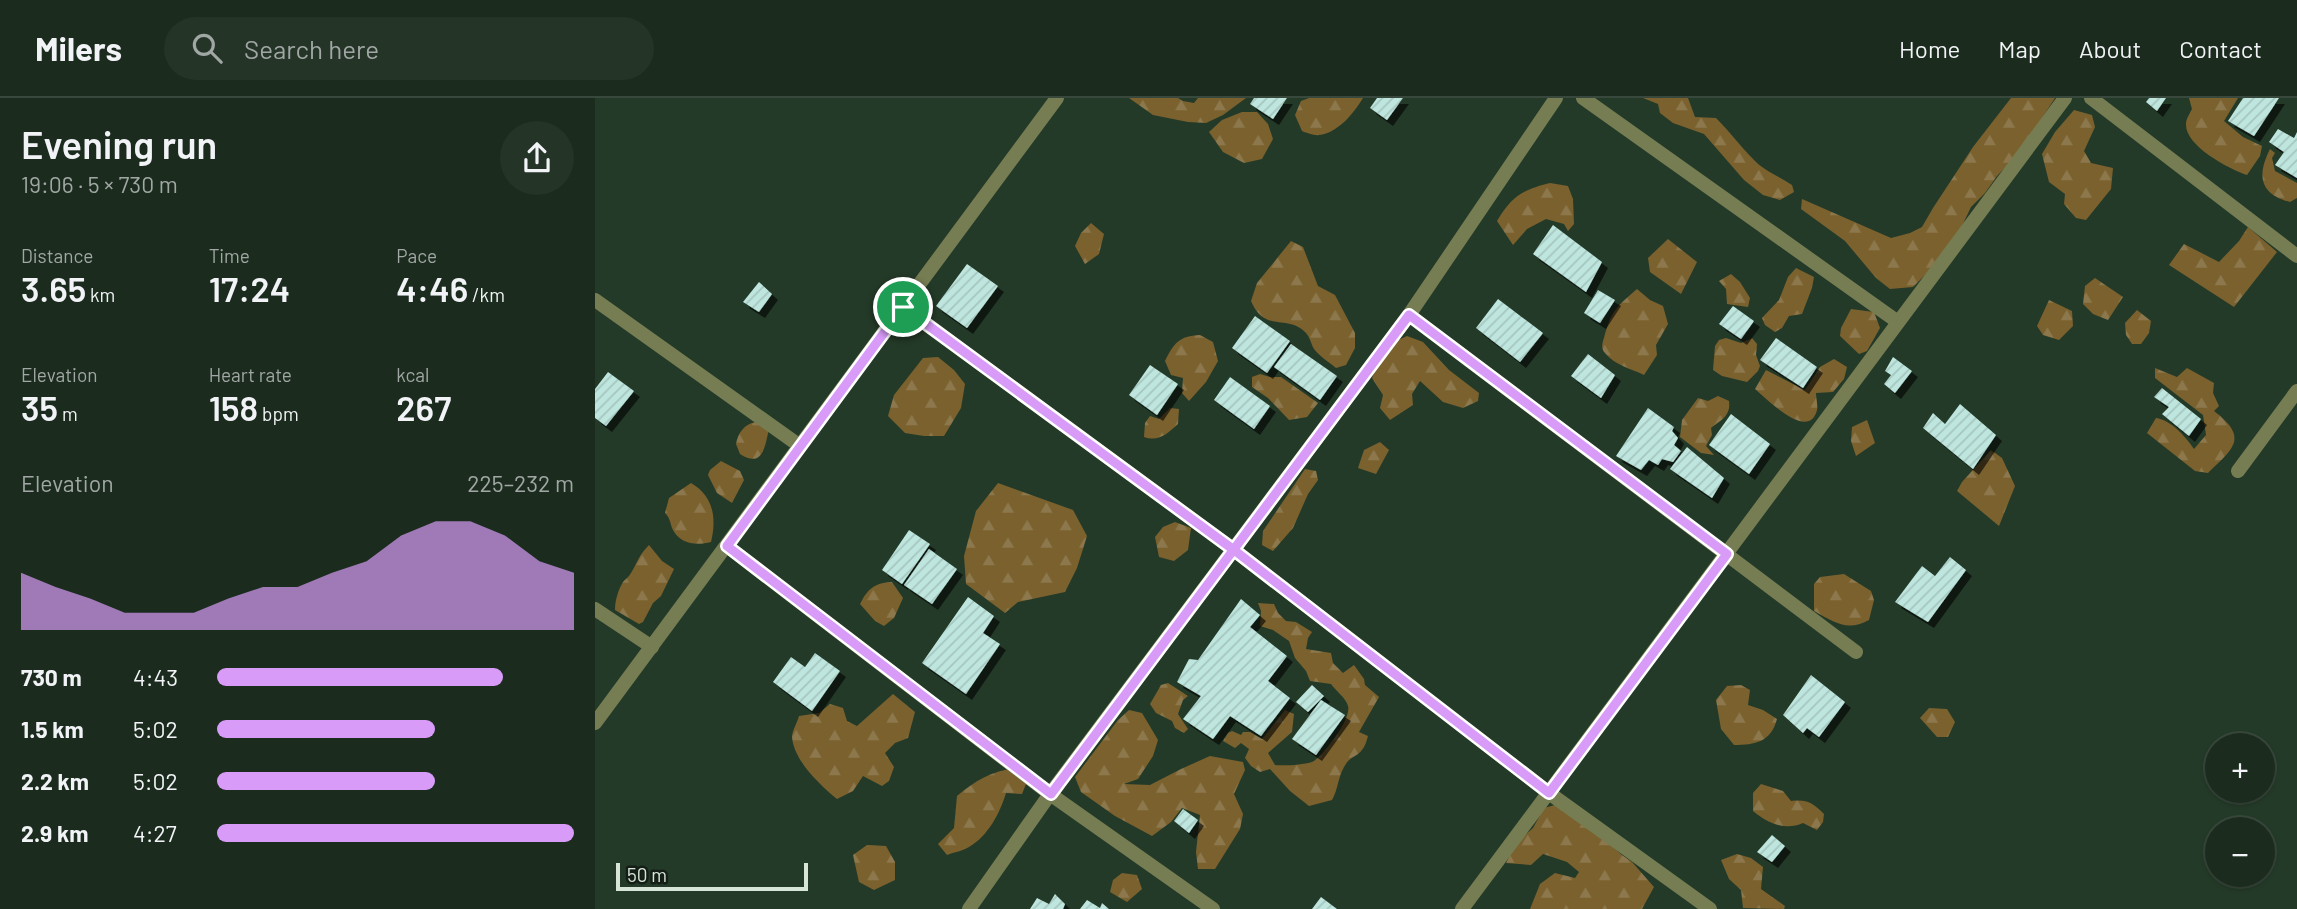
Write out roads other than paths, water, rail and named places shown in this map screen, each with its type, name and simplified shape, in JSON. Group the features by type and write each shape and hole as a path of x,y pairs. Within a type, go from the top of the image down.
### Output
{"street":[{"path":"595,723 1058,98"},
{"path":"969,909 1051,794 1409,315 1556,98"},
{"path":"1583,98 1898,322"},
{"path":"1462,909 2066,98"},
{"path":"2091,98 2297,256"},
{"path":"595,300 800,446"},
{"path":"903,307 1234,550 1549,793 1710,909"},
{"path":"1409,315 1856,652"},
{"path":"2238,471 2297,391"},
{"path":"727,546 1051,794 1213,909"},
{"path":"595,609 652,647"}]}
